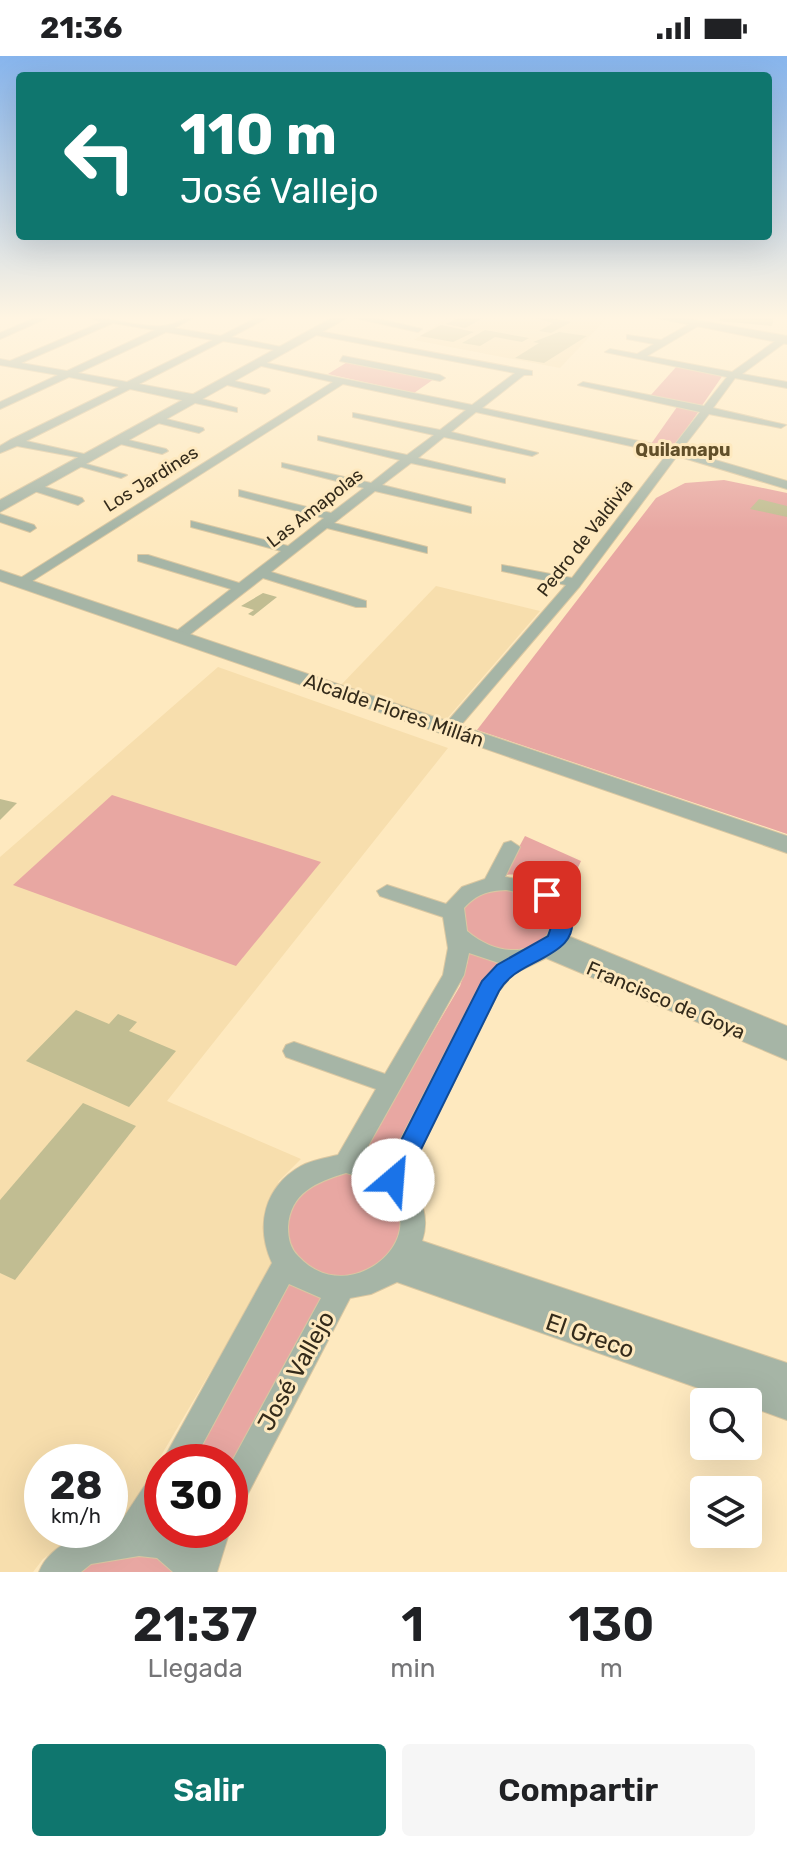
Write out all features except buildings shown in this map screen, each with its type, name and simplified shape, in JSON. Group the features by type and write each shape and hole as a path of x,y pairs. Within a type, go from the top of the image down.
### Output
{"street":[{"path":"0,406 37,389"},
{"path":"0,450 122,389"},
{"path":"147,389 233,410"},
{"path":"0,507 214,389"},
{"path":"255,389 265,391"},
{"name":"Los Jardines","path":"10,579 328,389"},
{"path":"379,389 675,452 787,485"},
{"path":"414,396 424,389"},
{"name":"Las Amapolas","path":"179,636 503,389"},
{"path":"602,389 781,425"},
{"name":"Pedro de Valdivia","path":"449,729 575,583 723,389"},
{"path":"357,415 532,453"},
{"path":"158,420 199,430"},
{"path":"322,438 501,481"},
{"path":"0,439 84,460 121,475"},
{"path":"120,441 162,451"},
{"path":"286,465 467,510"},
{"path":"35,488 78,501"},
{"path":"243,493 422,550"},
{"path":"0,518 30,528"},
{"path":"195,524 290,550"},
{"path":"143,558 241,588"},
{"path":"507,568 575,583"},
{"path":"260,573 361,604"},
{"name":"Alcalde Flores Millán","path":"10,579 787,845"},
{"path":"492,884 511,847"},
{"path":"346,1163 453,975 459,956 455,904 467,892 492,884 528,886 547,895 559,909 563,924 543,949 504,970 490,987 393,1180"},
{"path":"387,891 456,924 470,946 487,954 543,949"},
{"name":"Francisco de Goya","path":"543,949 787,1035"},
{"name":"Francisco de Goya","path":"543,949 787,1051"},
{"path":"294,1051 390,1085"},
{"path":"187,1444 286,1263 275,1243 273,1221 281,1200 292,1184 308,1173 346,1163 372,1168 393,1180 413,1212 414,1230 400,1259"},
{"name":"José Vallejo","path":"286,1263 310,1282 341,1288 369,1283 400,1259"},
{"name":"El Greco","path":"400,1259 787,1377"},
{"name":"El Greco","path":"400,1259 421,1276 787,1405"},
{"name":"José Vallejo","path":"248,1462 341,1288"},
{"path":"128,1540 144,1515"},
{"path":"128,1540 157,1539 182,1554 192,1572"},
{"path":"55,1572 83,1550 92,1548"},
{"path":"201,1572 208,1548"}],"shaded area":[{"path":"395,389 420,389 414,393"},
{"path":"657,389 714,389 701,407 650,396"},
{"path":"677,407 699,411 672,449 651,444"},
{"path":"724,480 787,493 787,834 477,730 656,498 685,483"},
{"path":"436,586 540,611 445,721 340,686"},
{"path":"218,667 448,748 167,1101 301,1159 279,1181 266,1210 265,1223 275,1262 168,1444 144,1444 144,1485 128,1512 128,1444 24,1444 24,1548 58,1548 33,1572 0,1572 0,857"},
{"path":"112,795 321,862 236,966 13,885"},
{"path":"525,836 581,861 564,898 537,879 504,875"},
{"path":"508,886 544,899 557,925 538,949 497,953 465,934 462,906 472,895"},
{"path":"466,944 517,961 499,972 392,1176 356,1163 460,986 468,961"},
{"path":"347,1169 392,1188 406,1232 377,1273 323,1281 283,1250 285,1212 292,1192 300,1186"},
{"path":"285,1279 330,1300 248,1453 248,1444 191,1444"},
{"path":"154,1548 183,1572 67,1572 96,1555"}],"district":[{"name":"Quilamapu","path":"683,450"}],"route":[{"path":"393,1180 490,987 504,970 527,956 545,950 557,939 563,924 559,909 547,895"}]}
